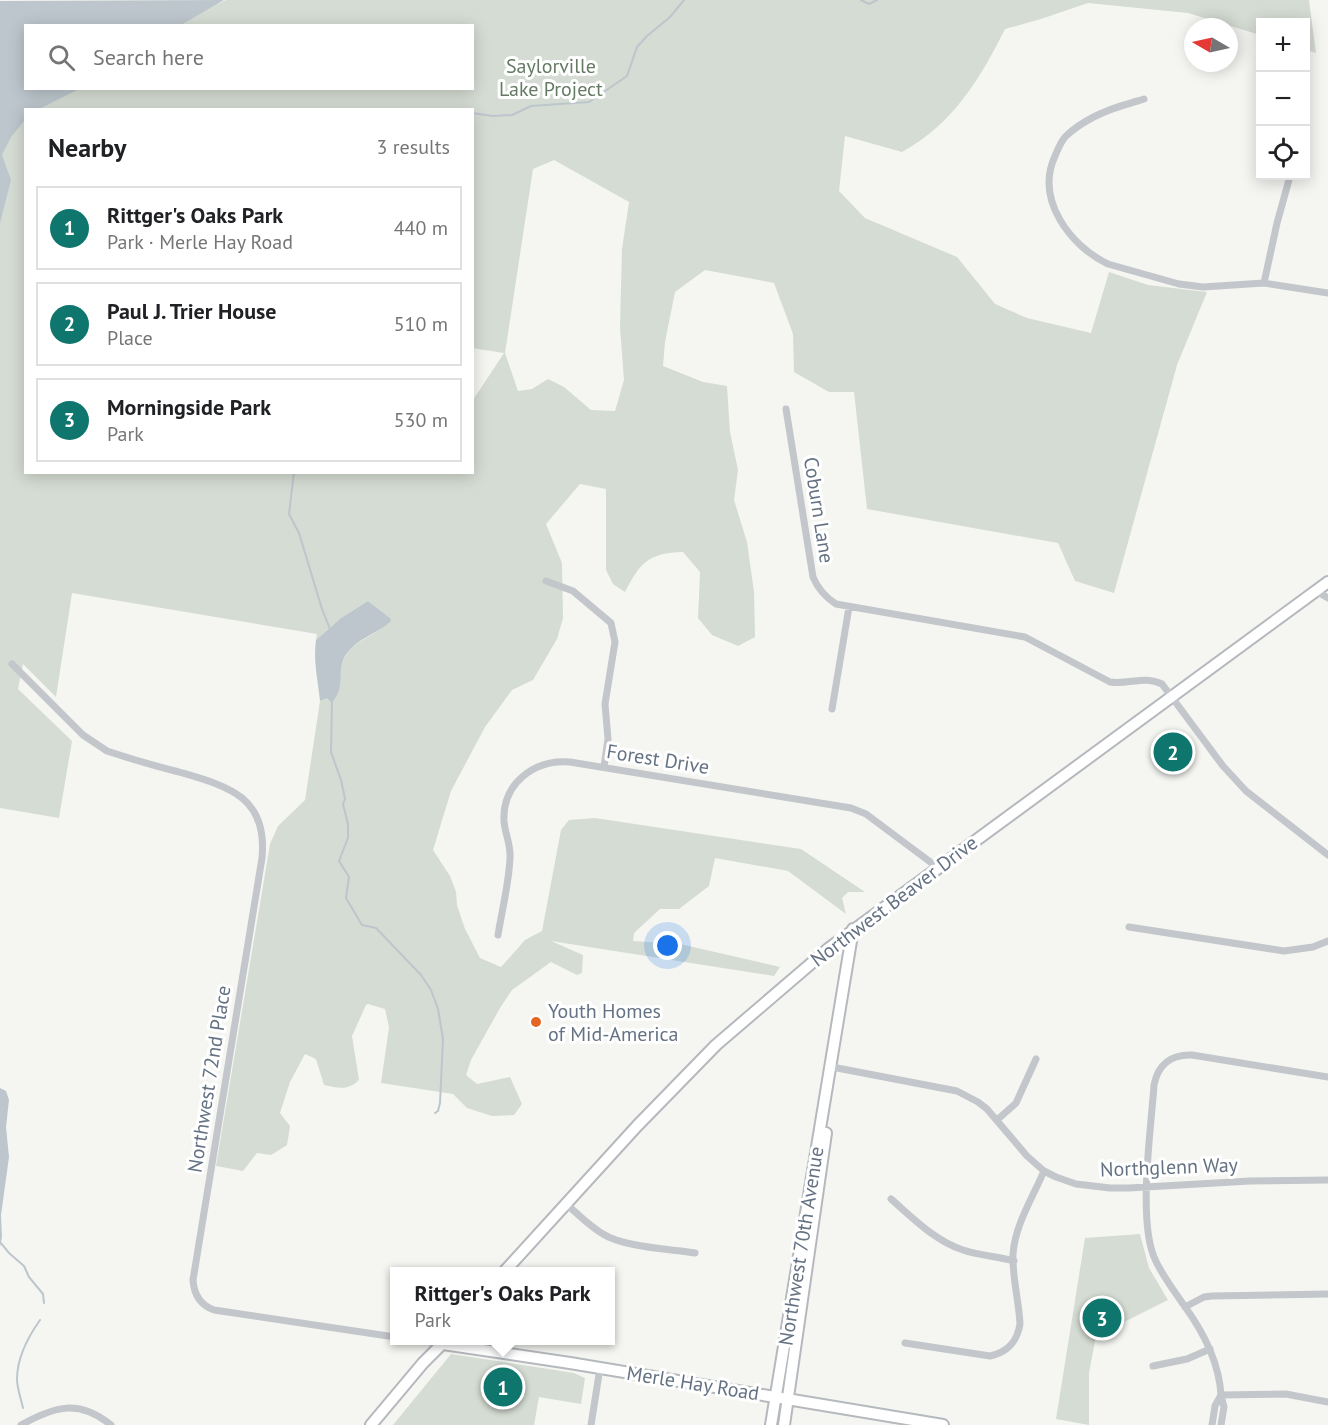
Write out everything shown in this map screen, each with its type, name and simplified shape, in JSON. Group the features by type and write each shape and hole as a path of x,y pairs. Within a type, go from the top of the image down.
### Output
{"main road":[{"name":"Northwest Beaver Drive","path":"509,1267 637,1126 716,1045 828,949 1328,582"},
{"name":"Northwest 70th Avenue","path":"771,1425 853,929"},
{"name":"Northwest 70th Avenue","path":"784,1425 832,1089 832,1067"},
{"path":"371,1425 418,1368 442,1345"},
{"name":"Merle Hay Road","path":"463,1345 943,1425"}],"street":[{"path":"1144,99 1088,120 1066,136 1052,162 1049,187 1051,199 1071,235 1087,252 1108,264 1179,285 1203,287 1264,283 1328,293"},
{"path":"1264,283 1289,180"},
{"name":"Coburn Lane","path":"786,409 813,577 817,586 830,600 849,607 1025,637 1102,679 1117,683 1152,679 1162,684 1172,695"},
{"path":"546,581 573,591 611,623 615,642 606,698 608,739 604,767"},
{"path":"1316,591 1328,598"},
{"path":"832,709 849,607"},
{"name":"Northwest 72nd Place","path":"12,664 83,735 107,751 213,782 237,793 258,820 262,833 262,858 193,1280 195,1293 201,1304 214,1310 390,1336"},
{"path":"1172,695 1223,766 1246,791 1328,855"},
{"name":"Forest Drive","path":"498,935 510,864 504,819 507,800 523,775 550,762 570,762 604,767 851,808 866,814 937,867"},
{"path":"1129,927 1284,951 1313,947 1328,941"},
{"path":"1221,1425 1224,1407 1219,1374 1210,1349 1161,1271 1151,1247 1147,1186 1154,1085 1159,1070 1169,1059 1184,1054 1328,1077"},
{"path":"997,1120 1016,1103 1036,1059"},
{"name":"Northglenn Way","path":"832,1067 957,1091 978,1102 997,1120 1027,1156 1044,1171 1067,1182 1110,1188 1328,1180"},
{"path":"904,1343 982,1355 998,1354 1006,1350 1016,1339 1020,1324 1014,1261 1017,1232 1044,1171"},
{"path":"891,1199 922,1226 945,1242 975,1254 1014,1261"},
{"path":"566,1204 591,1226 621,1242 695,1252"},
{"path":"1185,1307 1197,1300 1212,1296 1328,1294"},
{"path":"1153,1366 1187,1359 1210,1349"},
{"path":"591,1425 600,1368"},
{"path":"1221,1395 1286,1394 1328,1402"},
{"path":"1212,1425 1215,1406 1221,1395"},
{"path":"21,1425 57,1408 70,1407 95,1413 111,1425"}],"green space":[{"name":"Saylorville Lake Project","path":"226,0 1309,0 1316,53 1310,51 1310,18 1256,18 1256,34 1238,28 1238,18 1204,18 1188,13 1088,3 1005,29 986,65 963,99 936,128 902,152 845,136 839,191 865,218 957,257 995,304 1027,318 1091,333 1109,272 1148,285 1207,292 1177,365 1114,593 1075,581 1058,543 867,509 854,392 829,392 794,372 793,334 774,283 705,270 675,292 665,342 663,366 703,382 727,386 730,432 738,470 734,500 747,542 754,592 755,637 738,646 712,635 698,618 700,572 683,552 653,557 635,574 625,592 613,584 606,570 606,489 580,484 546,524 562,563 563,618 557,639 533,680 512,690 485,727 451,791 433,850 450,876 465,929 480,958 501,967 525,940 542,931 561,830 569,820 595,818 801,849 865,892 848,892 842,898 846,914 788,871 715,858 709,886 679,909 660,909 634,933 633,941 680,944 780,967 774,976 551,941 583,955 582,973 577,975 551,962 512,990 471,1060 466,1075 477,1084 510,1077 522,1104 514,1115 492,1116 467,1108 453,1094 381,1083 389,1027 385,1009 368,1004 352,1036 359,1080 347,1087 324,1085 316,1059 305,1054 290,1082 280,1113 290,1126 287,1145 271,1155 257,1153 243,1171 216,1166 270,844 278,826 305,800 320,701 327,697 332,702 336,696 342,665 347,653 381,628 390,618 368,601 341,618 316,640 317,634 72,593 56,697 23,664 18,689 72,741 59,818 0,808 0,92 24,88 474,90 474,24 175,24","holes":["554,160 629,202 622,249 620,327 624,380 615,411 591,410 564,387 548,379 532,389 518,391 505,353 533,169"]},
{"path":"1140,1234 1149,1268 1168,1300 1096,1336 1089,1373 1089,1425 1056,1419 1085,1238"},
{"path":"451,1354 574,1373 585,1378 581,1404 539,1397 534,1425 393,1425"}],"shaded area":[{"path":"224,0 183,24 24,24 24,90 77,90 41,108 24,108 24,121 11,137 2,155 11,180 0,223 0,1"},
{"path":"368,601 391,621 353,646 342,662 337,695 332,703 327,698 320,701 315,663 316,640 341,618"},
{"path":"0,1088 6,1091 9,1100 6,1127 9,1157 1,1215 0,1247"}],"waterway":[{"path":"474,113 493,116 512,115 531,106 589,102 627,76 637,47 670,17 684,0"},
{"path":"861,0 869,4 877,0"},
{"path":"294,474 289,514 299,533 330,629"},
{"path":"332,700 331,752 341,780 348,824 348,838 339,861 349,877 346,898 362,925 376,928 421,975 431,990 438,1009 443,1039 440,1103 435,1113"},
{"path":"0,1242 24,1266 29,1277 43,1294 44,1303"},
{"path":"23,1408 18,1390 17,1371 27,1340 40,1320"}],"place":[{"name":"Paul J. Trier House","path":"1173,752"},
{"name":"Youth Homes of Mid-America","path":"536,1022"},
{"name":"Morningside Park","path":"1102,1318"},
{"name":"Rittger's Oaks Park","path":"503,1387"}]}
